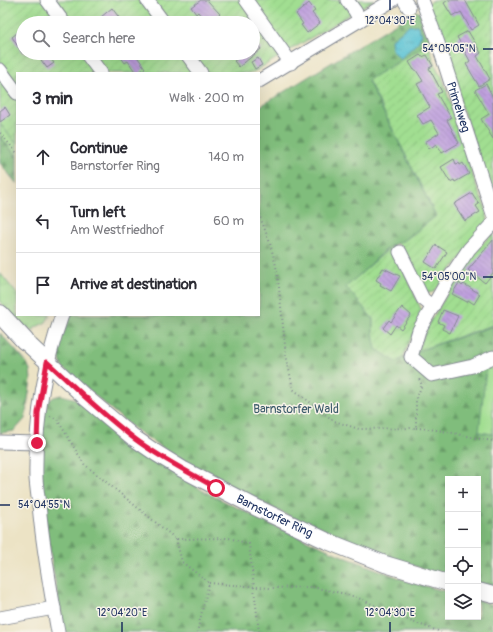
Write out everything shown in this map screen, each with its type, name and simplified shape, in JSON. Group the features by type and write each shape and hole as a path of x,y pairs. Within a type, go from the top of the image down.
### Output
{"highway":[{"path":"0,314 25,341"}],"main road":[{"name":"Barnstorfer Ring","path":"25,341 85,397 134,438 156,453 216,488 327,541 385,564 445,582"},
{"path":"481,592 493,595"}],"street":[{"path":"47,0 59,16"},
{"path":"147,0 159,16"},
{"path":"246,0 257,16"},
{"path":"346,0 360,20"},
{"path":"260,80 393,0"},
{"name":"Primelweg","path":"422,0 438,43 493,214"},
{"path":"260,20 291,63"},
{"path":"91,60 100,72"},
{"path":"191,60 200,72"},
{"path":"0,70 16,92"},
{"path":"493,223 469,249 448,280 418,330 411,357 432,375 473,366 493,357"},
{"path":"400,252 423,299 433,307"},
{"path":"58,632 42,534 37,488 37,443 38,413 47,362 62,316"},
{"path":"0,442 37,443"},
{"path":"0,618 54,608"}],"path":[{"path":"0,133 16,152"},
{"path":"260,217 270,243 276,266 286,355 293,388 334,421 359,429 429,428 493,441"},
{"path":"416,428 416,399 422,385 419,378"},
{"path":"38,413 57,419 84,464 176,538 182,562 209,583 270,588 312,587 341,593 356,597 410,621 441,632"},
{"path":"176,538 229,538 249,544 259,632"},
{"path":"197,632 209,583"}],"green space":[{"path":"0,0 374,0 254,72 16,72 16,143 0,124"},
{"path":"434,0 493,0 493,198 427,4"},
{"name":"Barnstorfer Wald","path":"416,11 420,13 423,29 430,37 431,42 368,81 436,216 405,240 390,246 347,287 373,319 373,335 396,362 417,351 493,326 493,364 479,432 493,434 493,587 481,584 481,476 445,476 445,576 440,575 338,539 205,476 133,428 63,368 60,361 59,354 61,341 71,316 260,316 260,106"},
{"path":"428,44 438,72 442,76 478,191 485,206 488,222 438,287 433,292 428,293 425,291 403,250 397,243 405,240 436,216 368,80"},
{"path":"0,124 16,143 16,156 0,136"},
{"path":"0,136 16,156 16,183 0,163"},
{"path":"493,233 493,325 417,351 430,322 472,254"},
{"path":"393,245 424,316 408,344 403,358 396,362 376,349 373,335 373,319 346,287"},
{"path":"0,273 16,293 16,316 49,316 46,322 34,328 34,331 19,323 0,302"},
{"path":"0,333 27,363 30,370 31,380 25,419 14,431 0,433"},
{"path":"493,364 493,434 479,432 486,369"},
{"path":"61,395 73,398 128,439 203,491 279,528 342,556 410,582 445,591 445,620 481,620 481,601 493,605 493,632 65,632 49,547 43,488 43,430 46,403 54,397"}],"water":[{"path":"417,25 422,34 418,42 400,59 392,49 391,40 408,26"}],"building":[{"path":"201,0 207,0 220,14 218,16 201,16 198,12 196,14 191,7"},
{"path":"448,0 465,0 479,25 471,30 461,12 452,16 444,3"},
{"path":"309,3 315,11 312,13 320,23 307,33 296,14"},
{"path":"112,8 118,16 102,16"},
{"path":"468,31 481,53 477,56 490,79 479,86 466,64 470,61 457,37"},
{"path":"16,34 16,43 12,37"},
{"path":"420,55 422,57 427,55 433,66 429,68 442,92 437,94 451,118 447,120 459,143 442,153 436,144 429,149 425,142 439,133 431,120 423,124 417,115 430,107 417,84 423,81 409,62"},
{"path":"41,60 52,60 54,63 47,68"},
{"path":"123,60 139,60 145,68 140,72 135,72 128,61 125,63"},
{"path":"235,60 248,60 239,67 234,61"},
{"path":"259,60 262,65 255,69 251,62"},
{"path":"486,84 493,97 493,139 481,119 489,114 475,90"},
{"path":"5,107 10,115 0,122 0,111"},
{"path":"454,159 456,164 459,163 460,165 463,163 469,174 455,182 454,180 450,182 441,167"},
{"path":"472,193 479,204 476,206 480,212 465,221 454,204"},
{"path":"493,240 493,273 485,283 468,270"},
{"path":"436,245 447,252 436,269 425,262"},
{"path":"383,268 400,276 391,291 380,285 381,283 376,280"},
{"path":"459,283 462,286 464,284 480,294 474,304 452,294"},
{"path":"402,307 411,315 401,329 396,325 390,334 383,328 389,320 391,322"},
{"path":"443,310 458,316 450,333 442,329 444,325 438,322"}],"route":[{"path":"37,443 38,413 47,362 85,397 134,438 182,469 216,488"}]}
